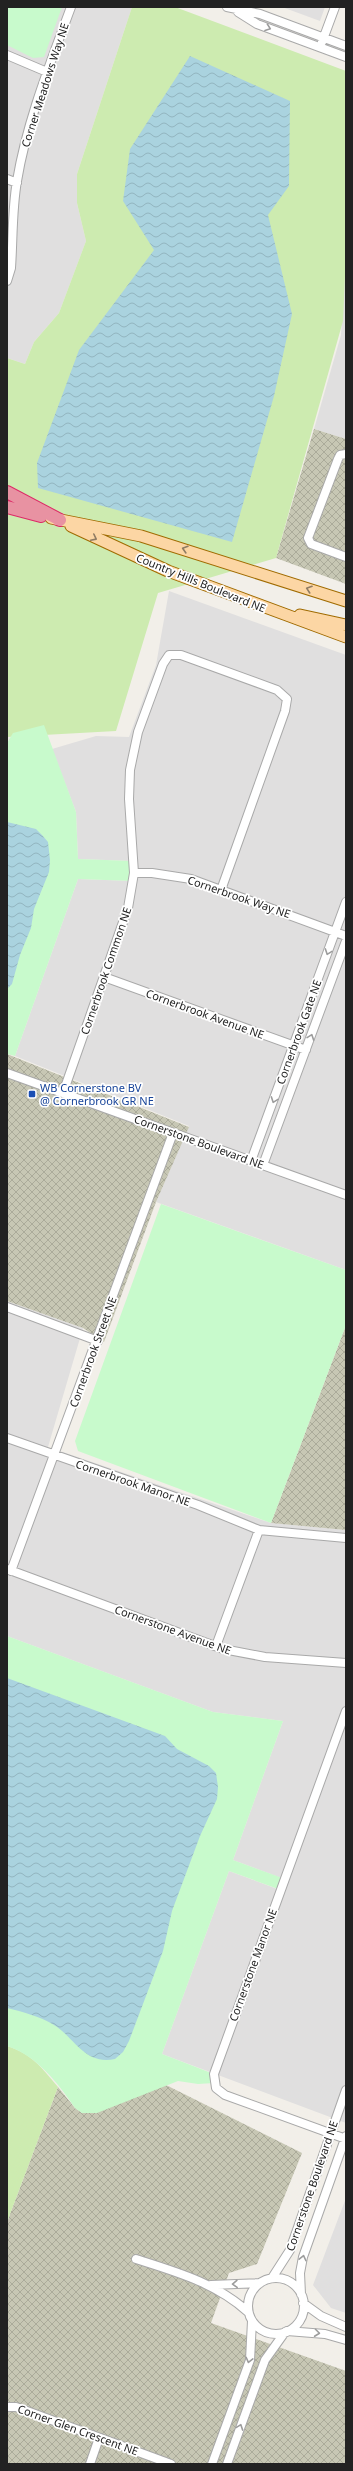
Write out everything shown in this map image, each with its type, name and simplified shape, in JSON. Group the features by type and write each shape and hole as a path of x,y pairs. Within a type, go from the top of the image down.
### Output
{"highway":[{"path":"7,492 60,520"},
{"path":"7,507 60,520"}],"main road":[{"name":"Country Hills Boulevard NE","path":"7,503 60,520 141,536 346,601"},
{"name":"Country Hills Boulevard NE","path":"60,520 168,572 344,637"},
{"path":"268,609 291,612 346,625"}],"street":[{"name":"Corner Meadows Way NE","path":"7,281 11,268 16,183 28,130 47,72 71,7"},
{"path":"320,47 335,7"},
{"path":"231,8 260,14 346,46"},
{"path":"231,8 257,24 346,56"},
{"path":"7,55 47,72"},
{"path":"7,179 16,183"},
{"path":"346,454 340,455 338,459 308,538 311,544 346,557"},
{"name":"Cornerbrook Common NE","path":"63,1094 125,917 134,873 129,799 132,756 138,732 163,664 169,655 175,654 277,690 287,699 282,719 221,890"},
{"name":"Cornerbrook Way NE","path":"134,873 178,876 221,890 341,934"},
{"name":"Cornerbrook Gate NE","path":"251,1161 294,1046 341,934 346,902"},
{"name":"Cornerbrook Gate NE","path":"263,1165 346,942"},
{"name":"Cornerbrook Avenue NE","path":"104,977 306,1050"},
{"name":"Cornerstone Boulevard NE","path":"7,1073 346,1196"},
{"name":"Cornerbrook Street NE","path":"9,1570 55,1455 98,1341 173,1133"},
{"path":"7,1307 98,1341"},
{"name":"Cornerbrook Manor NE","path":"7,1438 198,1505 259,1530 346,1538"},
{"path":"216,1646 259,1530"},
{"name":"Cornerstone Avenue NE","path":"9,1570 216,1646 249,1655 346,1663"},
{"name":"Cornerstone Manor NE","path":"346,1711 214,2074 216,2088 225,2095 346,2138"},
{"name":"Cornerstone Boulevard NE","path":"272,2278 290,2250 346,2090"},
{"name":"Cornerstone Boulevard NE","path":"302,2300 300,2273 302,2256 346,2138"},
{"path":"136,2259 210,2285 231,2296 248,2312 252,2321 250,2360 212,2464"},
{"path":"210,2285 260,2283 272,2278 290,2282 302,2300 321,2316 346,2327"},
{"path":"248,2312 249,2297 260,2283"},
{"path":"227,2464 265,2360 286,2332 299,2320 302,2300"},
{"path":"252,2321 267,2332 325,2334 346,2340"},
{"name":"Corner Glen Crescent NE","path":"7,2407 16,2407 171,2464"},
{"path":"90,2464 99,2438"}],"shaded area":[{"path":"7,7 132,7 77,174 77,203 86,241 59,313 34,342 25,364 7,358"},
{"path":"282,7 325,7 320,21"},
{"path":"346,254 346,439 314,429 341,335"},
{"path":"314,429 346,439 346,584 276,558"},
{"path":"169,591 346,655 346,1270 156,1202 189,1126 15,1056 78,879 133,881 133,861 78,859 76,812 52,749 96,736 129,737 156,665"},
{"path":"7,1054 189,1127 156,1202 104,1342 83,1328 7,1301"},
{"path":"7,1301 83,1328 48,1447 271,1523 346,1530 346,2123 162,2054 229,1871 280,1890 284,1879 233,1860 283,1721 213,1712 7,1636"},
{"path":"346,1325 346,1530 271,1523"},
{"path":"166,2085 302,2153 257,2264 229,2273 211,2323 346,2371 346,2464 7,2464 7,2222 58,2087 75,2108 82,2113"},
{"path":"346,2198 346,2313 331,2308 313,2285"}],"green space":[{"path":"7,7 62,7 44,57 33,58 7,45"},
{"path":"132,7 175,7 346,71 346,254 343,321 276,558 158,593 116,731 7,737 7,358 25,364 34,342 59,313 86,241 77,203 77,174"},
{"path":"44,725 76,812 78,859 133,861 133,881 78,879 15,1056 7,1054 7,743 13,733"},
{"path":"161,1204 346,1270 346,1325 271,1523 78,1451 75,1441"},
{"path":"7,1636 213,1712 283,1721 233,1860 285,1879 281,1890 229,1871 162,2054 214,2074 214,2083 198,2084 178,2081 97,2113 82,2113 75,2108 46,2071 18,2050 7,2046"},
{"path":"7,2046 30,2057 41,2067 58,2087 7,2222"}],"water":[{"path":"190,56 290,101 289,186 268,215 292,314 274,396 232,542 38,488 37,463 79,350 154,250 123,201 130,149"},
{"path":"7,822 36,829 48,842 50,860 49,872 34,909 31,928 20,955 12,984 7,989"},
{"path":"7,1678 165,1736 177,1749 209,1766 216,1773 218,1787 217,1799 200,1836 172,1911 163,1951 129,2041 123,2052 115,2059 104,2060 88,2055 54,2025 37,2017 7,2008"}],"place":[{"name":"WB Cornerstone BV @ Cornerbrook GR NE","path":"32,1094"}]}
